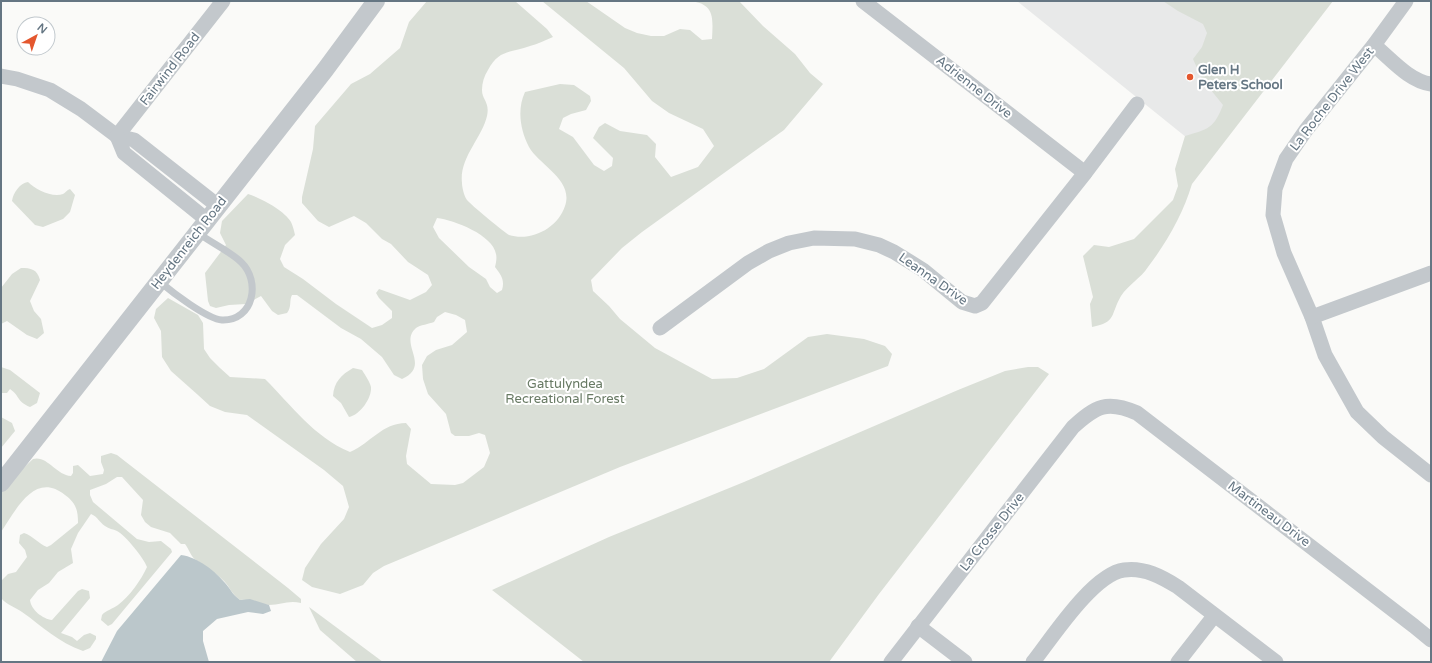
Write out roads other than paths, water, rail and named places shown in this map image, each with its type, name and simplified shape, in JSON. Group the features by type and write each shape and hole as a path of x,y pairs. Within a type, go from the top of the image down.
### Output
{"street":[{"name":"Fairwind Road","path":"117,136 223,1"},
{"name":"Heydenreich Road","path":"1,483 376,1"},
{"name":"Adrienne Drive","path":"863,1 1085,173"},
{"name":"La Roche Drive West","path":"1406,1 1374,45 1306,130 1286,159 1275,189 1273,215 1284,253 1312,317 1325,355 1357,412 1383,437 1431,475"},
{"path":"1374,45 1412,77 1423,83 1431,84"},
{"path":"1,76 32,83 55,93 81,109 117,136 134,140 218,206"},
{"name":"Leanna Drive","path":"660,328 748,263 769,251 789,243 814,238 855,238 879,245 894,252 923,270 962,302 975,306 982,303 1085,173 1137,104"},
{"path":"117,136 124,153 202,226"},
{"path":"1312,317 1430,278"},
{"name":"Martineau Drive","path":"1098,408 1111,406 1137,413 1431,640"},
{"name":"La Crosse Drive","path":"891,662 1073,428 1090,412 1098,408"},
{"path":"1033,662 1090,590 1109,576 1124,570 1149,572 1162,577 1178,587 1276,662"},
{"path":"1178,662 1214,616"},
{"path":"918,626 965,662"}],"lane":[{"path":"159,281 183,300 221,320 235,319 243,314 250,304 252,290 251,278 241,262 202,226"}],"place":[{"name":"Glen H Peters School","path":"1190,77"}],"park label":[{"name":"Gattulyndea Recreational Forest","path":"565,392"}]}
